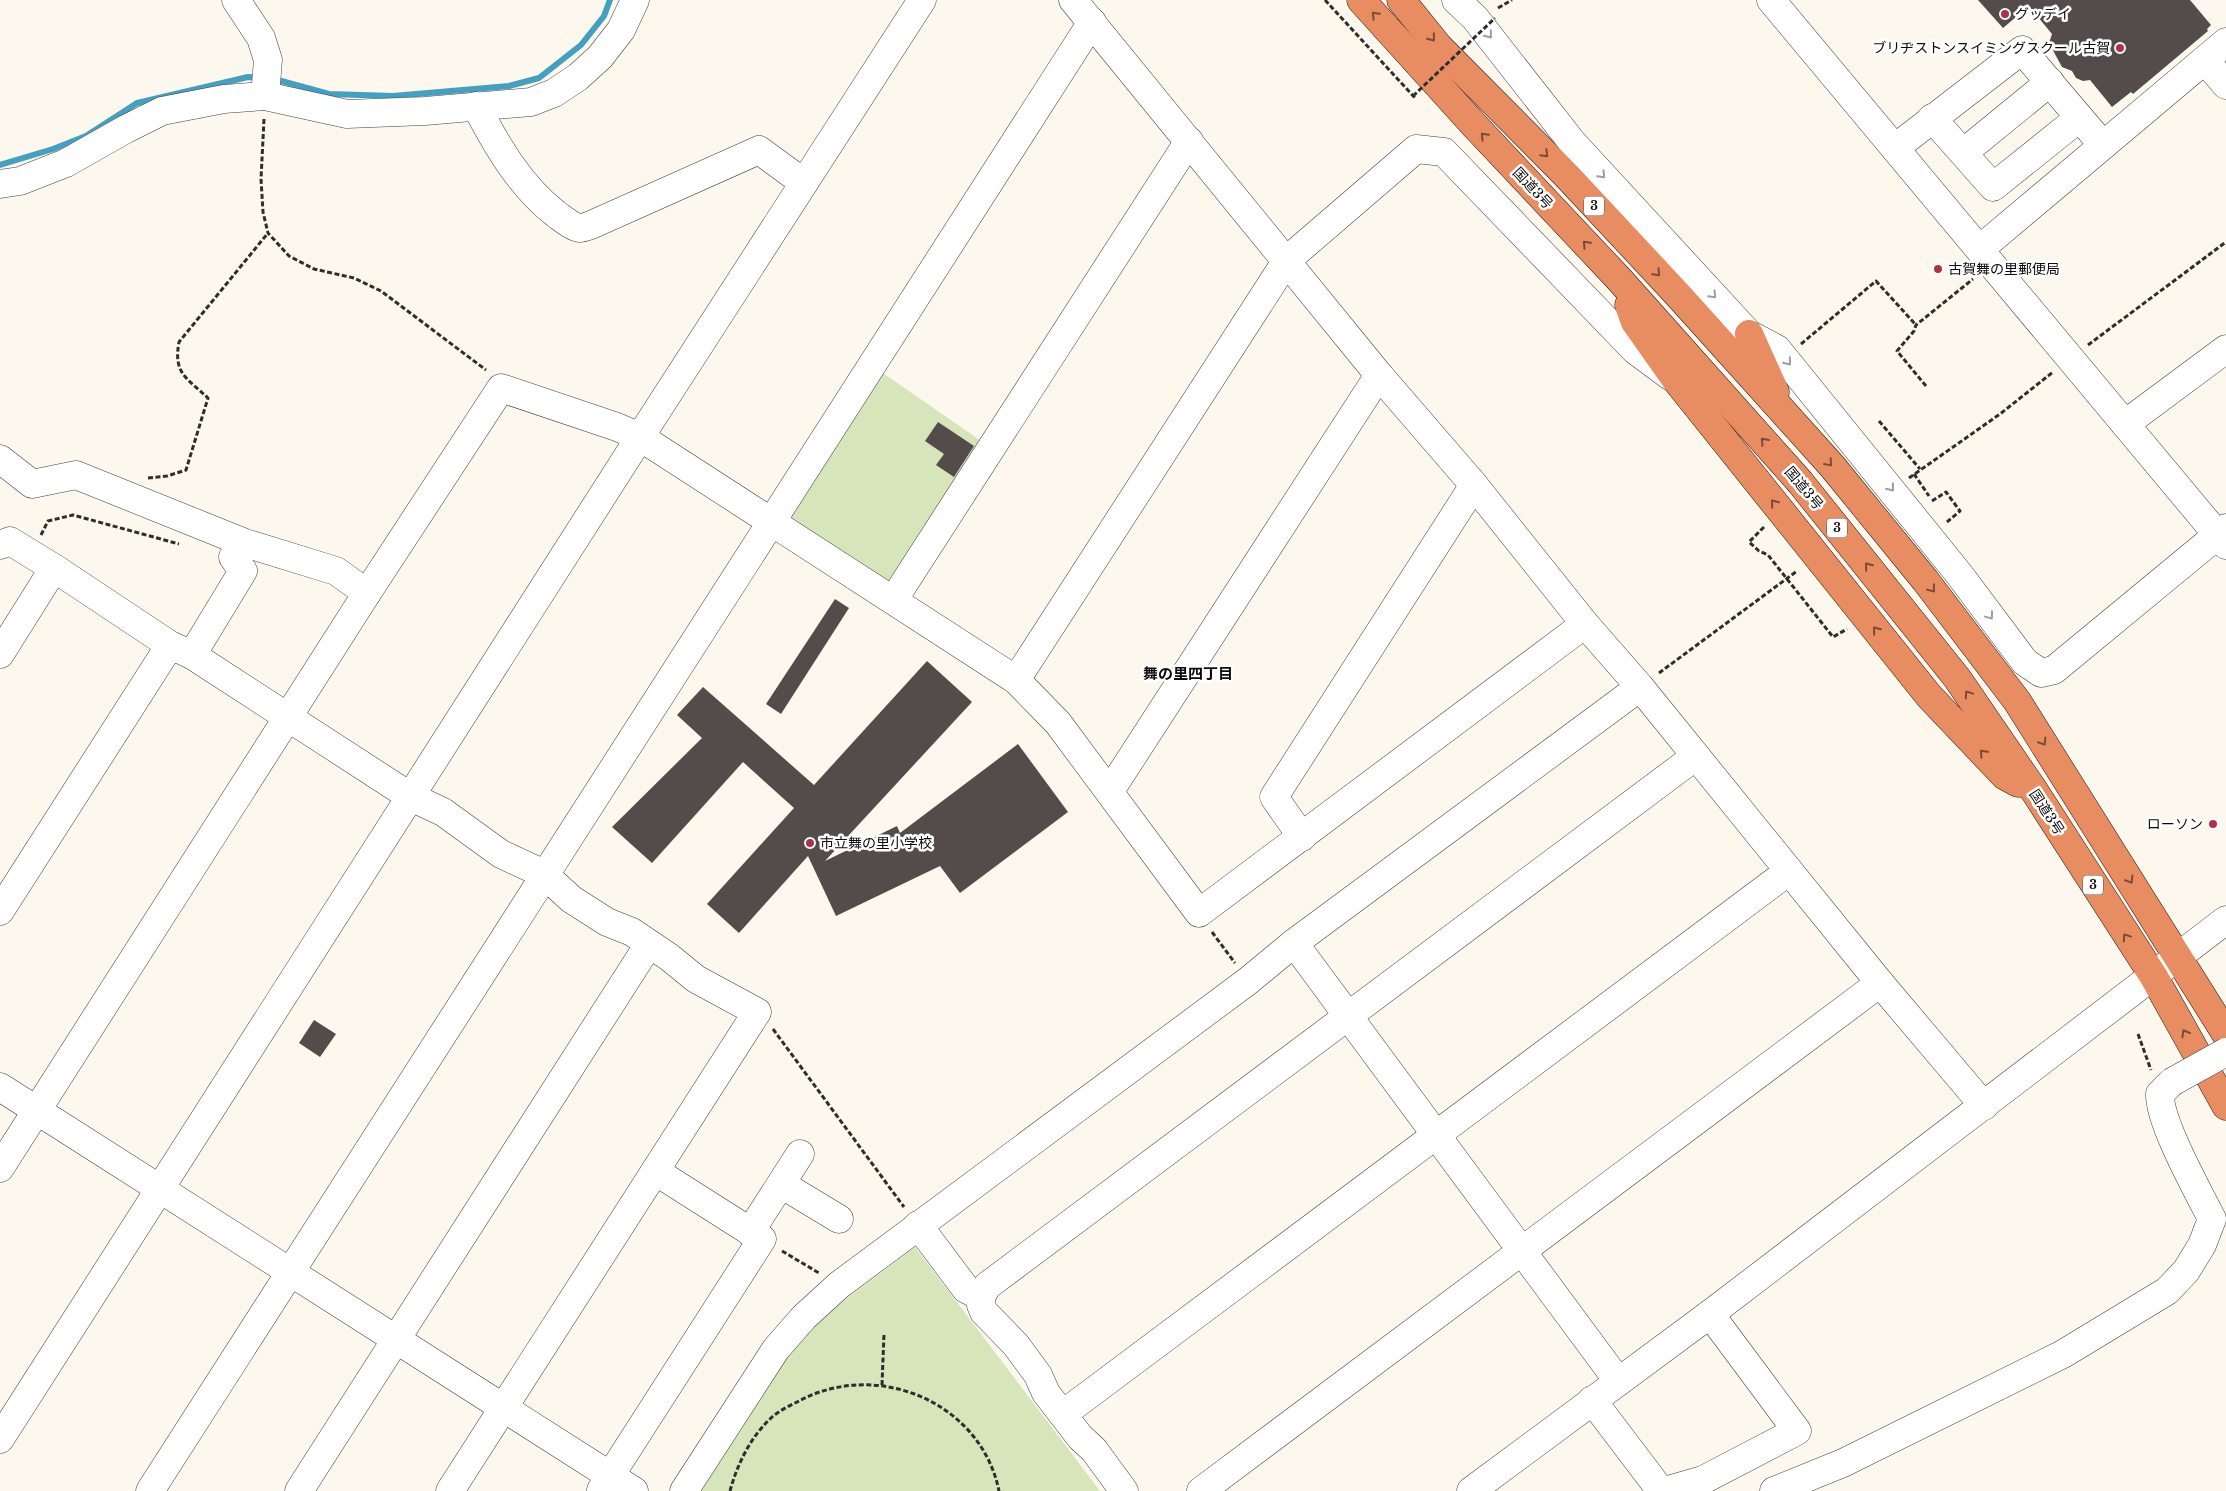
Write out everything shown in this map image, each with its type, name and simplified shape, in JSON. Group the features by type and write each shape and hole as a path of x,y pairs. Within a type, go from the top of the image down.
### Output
{"highway":[{"name":"国道3号","path":"1361,0 1475,126 1619,279 1800,482 1957,678 2035,792 2154,977 2226,1106"},
{"name":"3","path":"1402,0 1439,47 1566,175 1785,414 1832,466 1919,572 2017,701 2226,1034"},
{"path":"1619,279 1635,322 1676,380 1929,696 2004,776 2035,792"},
{"path":"1749,334 1785,414"}],"street":[{"path":"236,0 244,9 261,38 268,60 265,96"},
{"path":"0,184 20,181 66,164 126,129 162,111 224,99 265,96 347,114 425,111 531,102 562,88 578,77 600,57 621,30 635,0"},
{"path":"0,1439 640,437 922,0"},
{"path":"1073,0 1380,375 1474,485 1585,624 1640,687 1880,983 1984,1106"},
{"path":"1456,0 1475,18 1572,142 1749,334 1777,349 1959,574 2024,662 2041,673 2054,670 2223,536 2125,424 1771,0"},
{"path":"150,1491 770,520 1092,22"},
{"path":"1986,257 2102,144 2226,42"},
{"path":"1895,148 2022,50 2102,144"},
{"path":"2205,60 2226,85"},
{"path":"1963,152 2050,82"},
{"path":"476,106 494,139 517,174 543,204 566,222 579,228 592,225 759,150 804,182"},
{"path":"1932,118 1994,186 2079,118"},
{"path":"894,599 1189,141"},
{"path":"1016,680 1287,260 1416,149 1444,152 1635,350 1676,380"},
{"path":"2125,424 2226,349"},
{"path":"1110,791 1380,375"},
{"path":"0,1168 367,593 501,388 617,427 640,437 894,599 1016,680 1058,723 1199,913 1585,624"},
{"path":"0,459 32,484 76,475 245,542 336,571 367,593"},
{"path":"1302,836 1274,796 1474,485"},
{"path":"0,545 10,540 31,552 411,797 443,812 501,854 544,874 571,898 607,922 632,932 669,957 696,979 757,1012 450,1491"},
{"path":"0,911 181,650 243,571 234,557"},
{"path":"0,654 54,568"},
{"path":"684,1491 776,1350 804,1317 839,1285 1248,981 1294,943 1640,687"},
{"path":"1124,1491 1094,1450 1080,1437 1046,1393 1038,1375 1016,1345 984,1312 980,1305 986,1286 1696,756"},
{"path":"1063,1414 1789,871"},
{"path":"1471,1491 1710,1314 2154,977 2226,920"},
{"path":"1294,943 1618,1381"},
{"path":"299,1491 649,944"},
{"path":"1201,1491 1880,983"},
{"path":"1774,1491 1843,1463 2063,1354 2167,1291 2186,1271 2202,1245 2212,1219 2169,1129 2160,1104 2166,1088 2226,1052"},
{"path":"0,1087 397,1338 503,1408 605,1483 634,1491"},
{"path":"605,1483 756,1235 781,1184 800,1154"},
{"path":"655,1172 756,1235"},
{"path":"781,1184 839,1219"},
{"path":"918,1225 966,1289 981,1297"},
{"path":"1592,1400 1663,1491 1703,1480 1797,1432 1710,1314"}],"path":[{"path":"1325,0 1413,96 1495,18"},
{"path":"1498,8 1512,0"},
{"path":"265,96 261,179 263,212 268,233 289,256 314,269 354,278 380,291 462,351"},
{"path":"142,478 167,476 186,470 208,398 179,370 177,353 179,342 268,233"},
{"path":"1907,480 2000,414 2070,358 2226,242"},
{"path":"1926,386 1897,351 1914,331 1916,325 1986,257"},
{"path":"1797,347 1876,281 1916,325"},
{"path":"1879,421 1920,469"},
{"path":"1914,474 1933,503 1946,492 1960,511 1941,528"},
{"path":"31,552 48,522 73,515 186,546"},
{"path":"1766,524 1748,542 1759,551 1768,554 1834,637 1848,628"},
{"path":"1640,687 1797,571"},
{"path":"1199,913 1248,981"},
{"path":"757,1012 778,1034 918,1225"},
{"path":"2138,1034 2166,1088"},
{"path":"756,1235 839,1285"},
{"path":"882,1385 884,1334"},
{"path":"730,1491 734,1477 751,1444 770,1419 786,1407 827,1389 860,1384 882,1385 912,1392 931,1402 962,1425 985,1454 999,1491"}],"green space":[{"path":"877,369 984,443 894,582 887,584 788,520"},
{"path":"915,1247 1100,1491 693,1491 759,1392 814,1323"}],"building":[{"name":"ブリヂストンスイミングスクール古賀","path":"1978,0 2190,0 2211,25 2207,29 2208,31 2133,94 2131,92 2112,107 2090,80 2083,81 2076,78 2072,71 2062,67 2049,43 2052,34 2029,6 2003,28"},
{"path":"938,422 974,446 954,477 936,465 944,454 925,441"},
{"path":"835,599 849,608 781,714 766,704"},
{"path":"927,661 972,702 825,861 897,826 900,833 1018,744 1068,812 960,893 940,866 836,916 808,856 739,933 707,904 794,808 743,762 652,863 612,827 702,738 677,715 703,687 814,785"},
{"path":"314,1020 336,1034 320,1057 299,1043"}],"waterway":[{"path":"274,79 329,94 393,96 509,86 539,78 581,45 604,16 610,0"},
{"path":"0,165 53,149 86,136 137,103 248,77 261,78"}],"place":[{"name":"グッデイ","path":"2005,14"},
{"name":"ブリヂストンスイミングスクール古賀","path":"2120,48"},
{"name":"古賀舞の里郵便局","path":"1938,269"},
{"name":"ローソン","path":"2213,824"},
{"name":"市立舞の里小学校","path":"810,843"}],"district":[{"name":"舞の里四丁目","path":"1188,674"}]}
